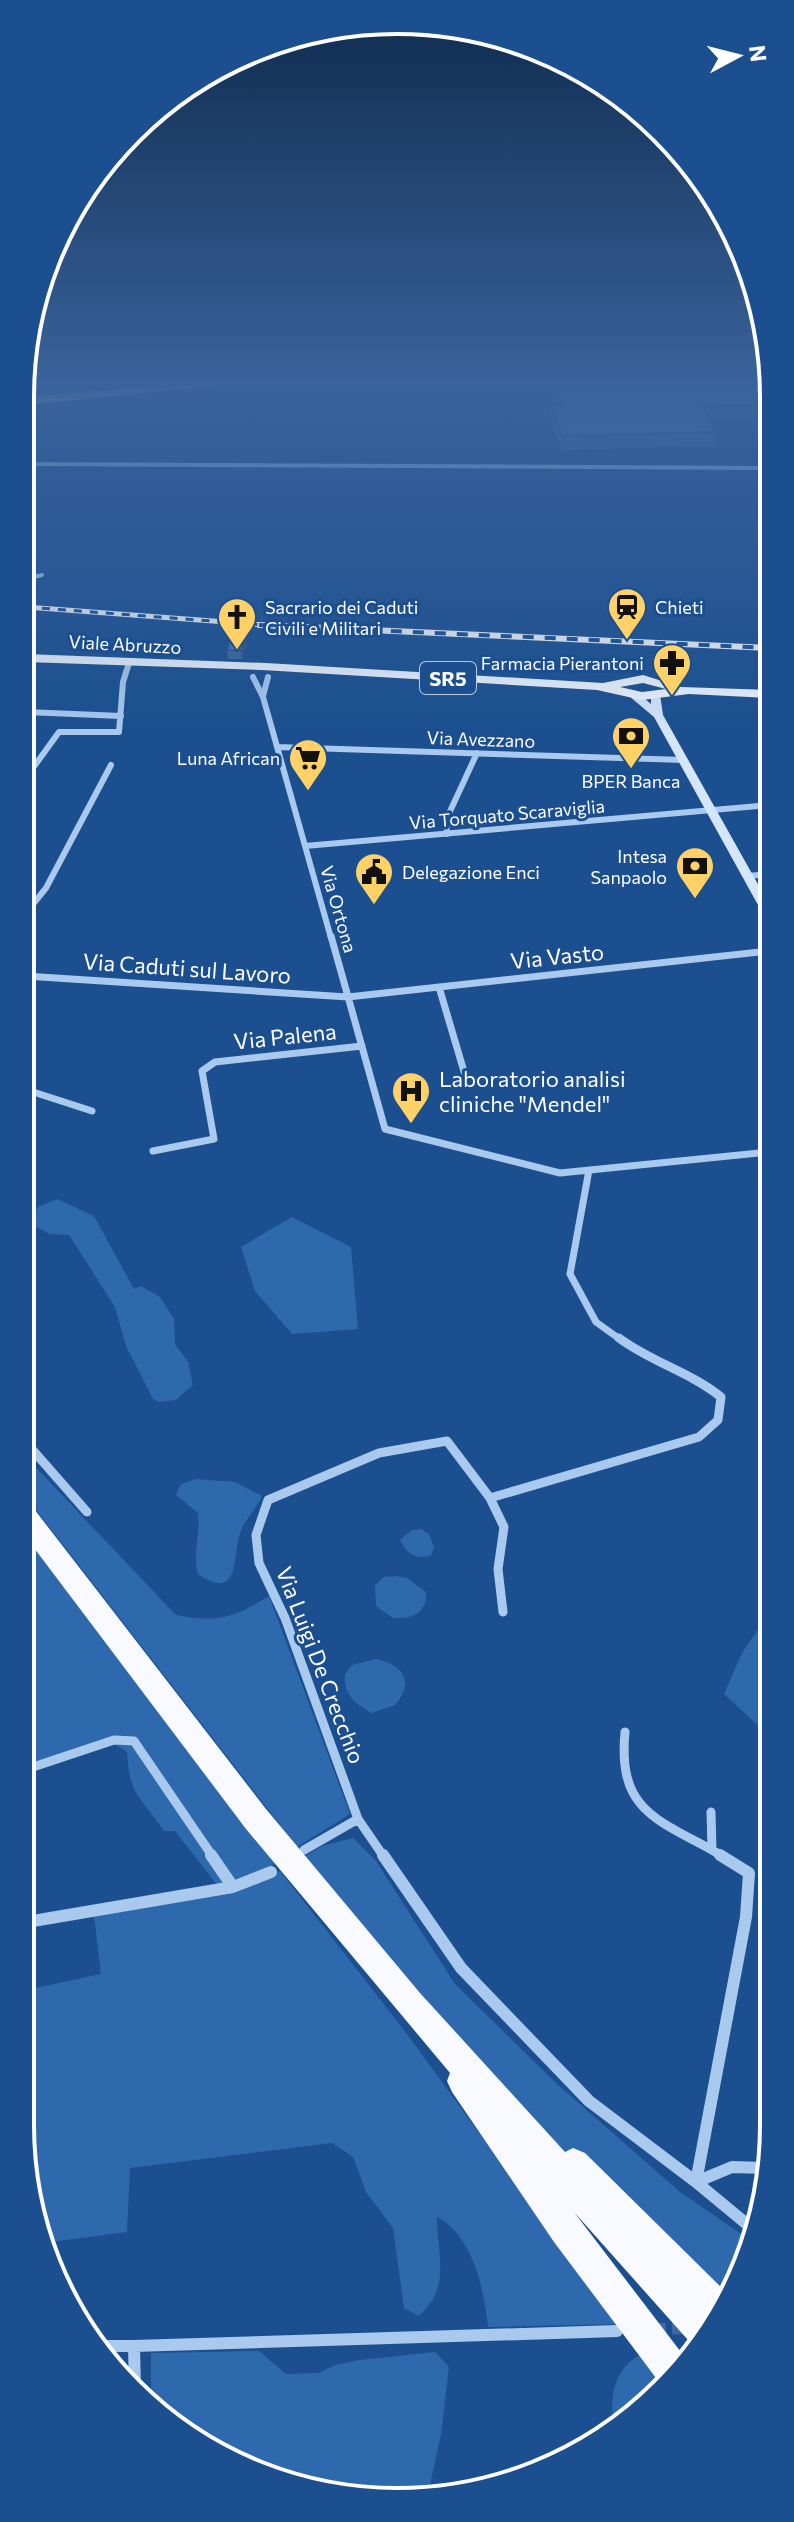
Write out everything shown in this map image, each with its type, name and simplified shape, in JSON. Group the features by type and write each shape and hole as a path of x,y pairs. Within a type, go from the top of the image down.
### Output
{"highway":[{"path":"34,1528 256,1819 409,2004 700,2326"},
{"path":"409,2004 712,2304"},
{"path":"409,2004 566,2230 668,2366"}],"main road":[{"name":"Viale Abruzzo","path":"34,658 222,667 261,672 298,671 629,687"},
{"name":"SR5","path":"629,687 760,694"},
{"path":"629,687 658,715 760,898"},
{"path":"658,688 658,715"}],"street":[{"path":"34,577 42,575"},
{"path":"34,766 59,732 119,732 129,663"},
{"name":"Via Ortona","path":"261,672 263,697 385,1129 560,1173 589,1170"},
{"name":"Via Ortona","path":"261,672 263,697"},
{"path":"34,712 121,716"},
{"name":"Via Avezzano","path":"277,747 684,760"},
{"path":"447,834 446,820 477,753"},
{"path":"34,903 46,888 111,765"},
{"name":"Via Torquato Scaraviglia","path":"305,846 760,806"},
{"path":"748,876 760,875"},
{"name":"Via Vasto","path":"348,997 760,952"},
{"name":"Via Caduti sul Lavoro","path":"34,977 348,997"},
{"path":"439,987 465,1075"},
{"name":"Via Palena","path":"153,1151 214,1139 202,1071 215,1062 362,1046"},
{"path":"34,1092 92,1111"},
{"path":"490,1498 699,1437 718,1420 721,1397 700,1380 645,1357 596,1322 570,1274 589,1170 760,1153"},
{"name":"Via Luigi De Crecchio","path":"358,1819 285,1618 259,1563 256,1535 268,1500 334,1471 421,1440 447,1441 490,1498 504,1527 498,1569 503,1612"},
{"path":"34,1452 87,1512"},
{"path":"625,1732 622,1767 647,1815 749,1873 746,1917 696,2182"},
{"path":"34,1767 114,1740 134,1741 233,1887"},
{"path":"711,1812 712,1850"},
{"path":"304,1850 358,1819 461,1968 589,2101 747,2224"},
{"path":"34,1921 233,1887 271,1872"},
{"path":"696,2182 732,2167 757,2168"},
{"path":"109,2346 617,2331"},
{"path":"134,2346 135,2376"}],"shaded area":[{"path":"57,1199 94,1216 134,1289 141,1286 160,1297 174,1319 175,1344 188,1362 193,1385 176,1400 159,1402 153,1399 126,1346 115,1307 69,1235 49,1234 34,1225 34,1213 38,1207"},
{"path":"292,1217 351,1247 358,1329 292,1334 255,1291 241,1247"},
{"path":"34,1466 176,1615 225,1617 269,1596 350,1814 297,1847 34,1507"},
{"path":"196,1479 235,1482 262,1496 240,1533 232,1573 222,1583 212,1582 198,1574 198,1513 176,1495 181,1484"},
{"path":"421,1529 429,1534 434,1547 431,1555 421,1557 412,1555 400,1540 412,1530"},
{"path":"34,1547 275,1864 253,1875 217,1885 175,1831 164,1831 134,1788 127,1752 106,1739 34,1762"},
{"path":"384,1577 407,1578 426,1592 424,1605 417,1614 393,1618 376,1606 375,1585"},
{"path":"760,1627 760,1728 724,1694 742,1653"},
{"path":"376,1659 394,1665 404,1676 405,1682 395,1705 372,1713 351,1698 345,1674 352,1665"},
{"path":"353,1838 376,1861 455,1984 557,2084 680,2192 743,2235 717,2296 527,2117 302,1858 322,1846"},
{"path":"280,1871 404,2030 619,2324 488,2327 480,2281 468,2250 460,2237 437,2217 440,2270 435,2295 418,2316 404,2308 393,2228 366,2192 353,2157 332,2143 130,2168 127,2232 53,2242 41,2196 35,2149 34,1988 101,1974 94,1916 236,1893"},
{"path":"259,2351 286,2374 319,2373 335,2365 360,2360 435,2352 449,2367 441,2434 430,2486 373,2487 326,2481 280,2469 236,2451 195,2427 151,2392 151,2353"},
{"path":"640,2355 660,2375 613,2417 615,2387 631,2361"}],"building":[{"path":"233,634 247,634 241,651 227,650"}],"tunnel":[{"path":"654,2329 689,2328"}],"railway":[{"path":"34,608 273,626"},
{"path":"259,625 273,626"},
{"path":"273,626 760,648"},
{"path":"273,626 291,627"}],"place":[{"name":"Chieti","path":"627,641"},
{"name":"Sacrario dei Caduti Civili e Militari","path":"237,651"},
{"name":"Farmacia Pierantoni","path":"672,697"},
{"name":"BPER Banca","path":"631,770"},
{"name":"Luna African","path":"308,792"},
{"name":"Intesa Sanpaolo","path":"695,900"},
{"name":"Delegazione Enci","path":"374,906"},
{"name":"Laboratorio analisi cliniche \"Mendel\"","path":"411,1125"}]}
